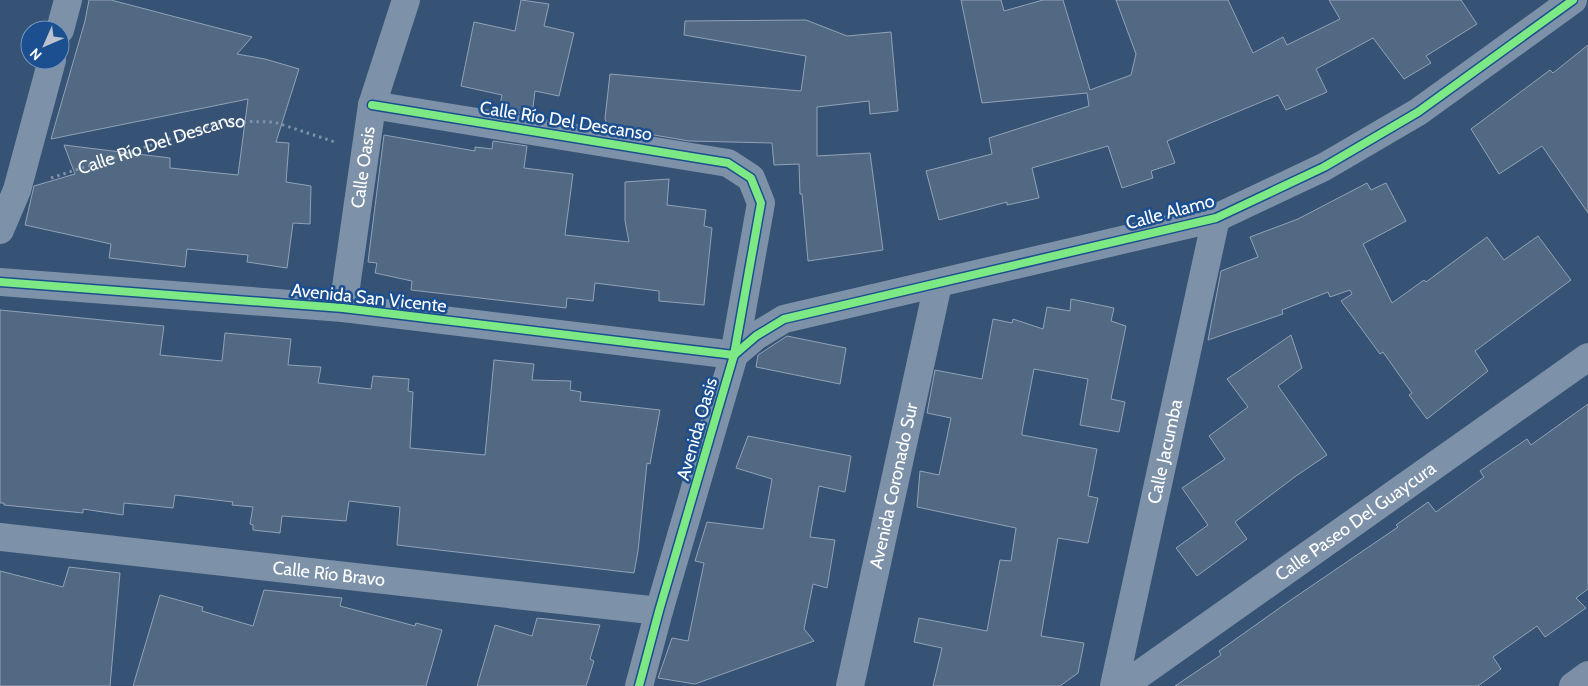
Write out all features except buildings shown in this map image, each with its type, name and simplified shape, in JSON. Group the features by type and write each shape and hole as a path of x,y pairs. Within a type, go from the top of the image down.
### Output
{"main road":[{"path":"1573,686 1588,675"}],"street":[{"path":"63,20 68,0"},
{"name":"Calle Oasis","path":"343,308 367,152 372,105 406,0"},
{"name":"Calle Alamo","path":"734,355 756,336 784,319 1216,218 1324,167 1418,112 1574,0"},
{"path":"0,230 17,190 49,70"},
{"name":"Calle Río Del Descanso","path":"372,105 728,162 751,178"},
{"name":"Avenida Oasis","path":"639,686 734,355 761,203 751,178"},
{"name":"Calle Jacumba","path":"1114,686 1216,218"},
{"name":"Avenida San Vicente","path":"0,282 343,308 734,355"},
{"name":"Avenida Coronado Sur","path":"850,686 938,284"},
{"name":"Calle Paseo Del Guaycura","path":"1123,686 1588,357"},
{"name":"Calle Río Bravo","path":"0,537 659,611"}],"cycle path":[{"path":"0,282 343,308 734,355 756,336 784,319 1216,218 1324,167 1418,112 1573,0"},
{"path":"372,105 728,163 751,178 761,203 734,355 639,686"}]}
